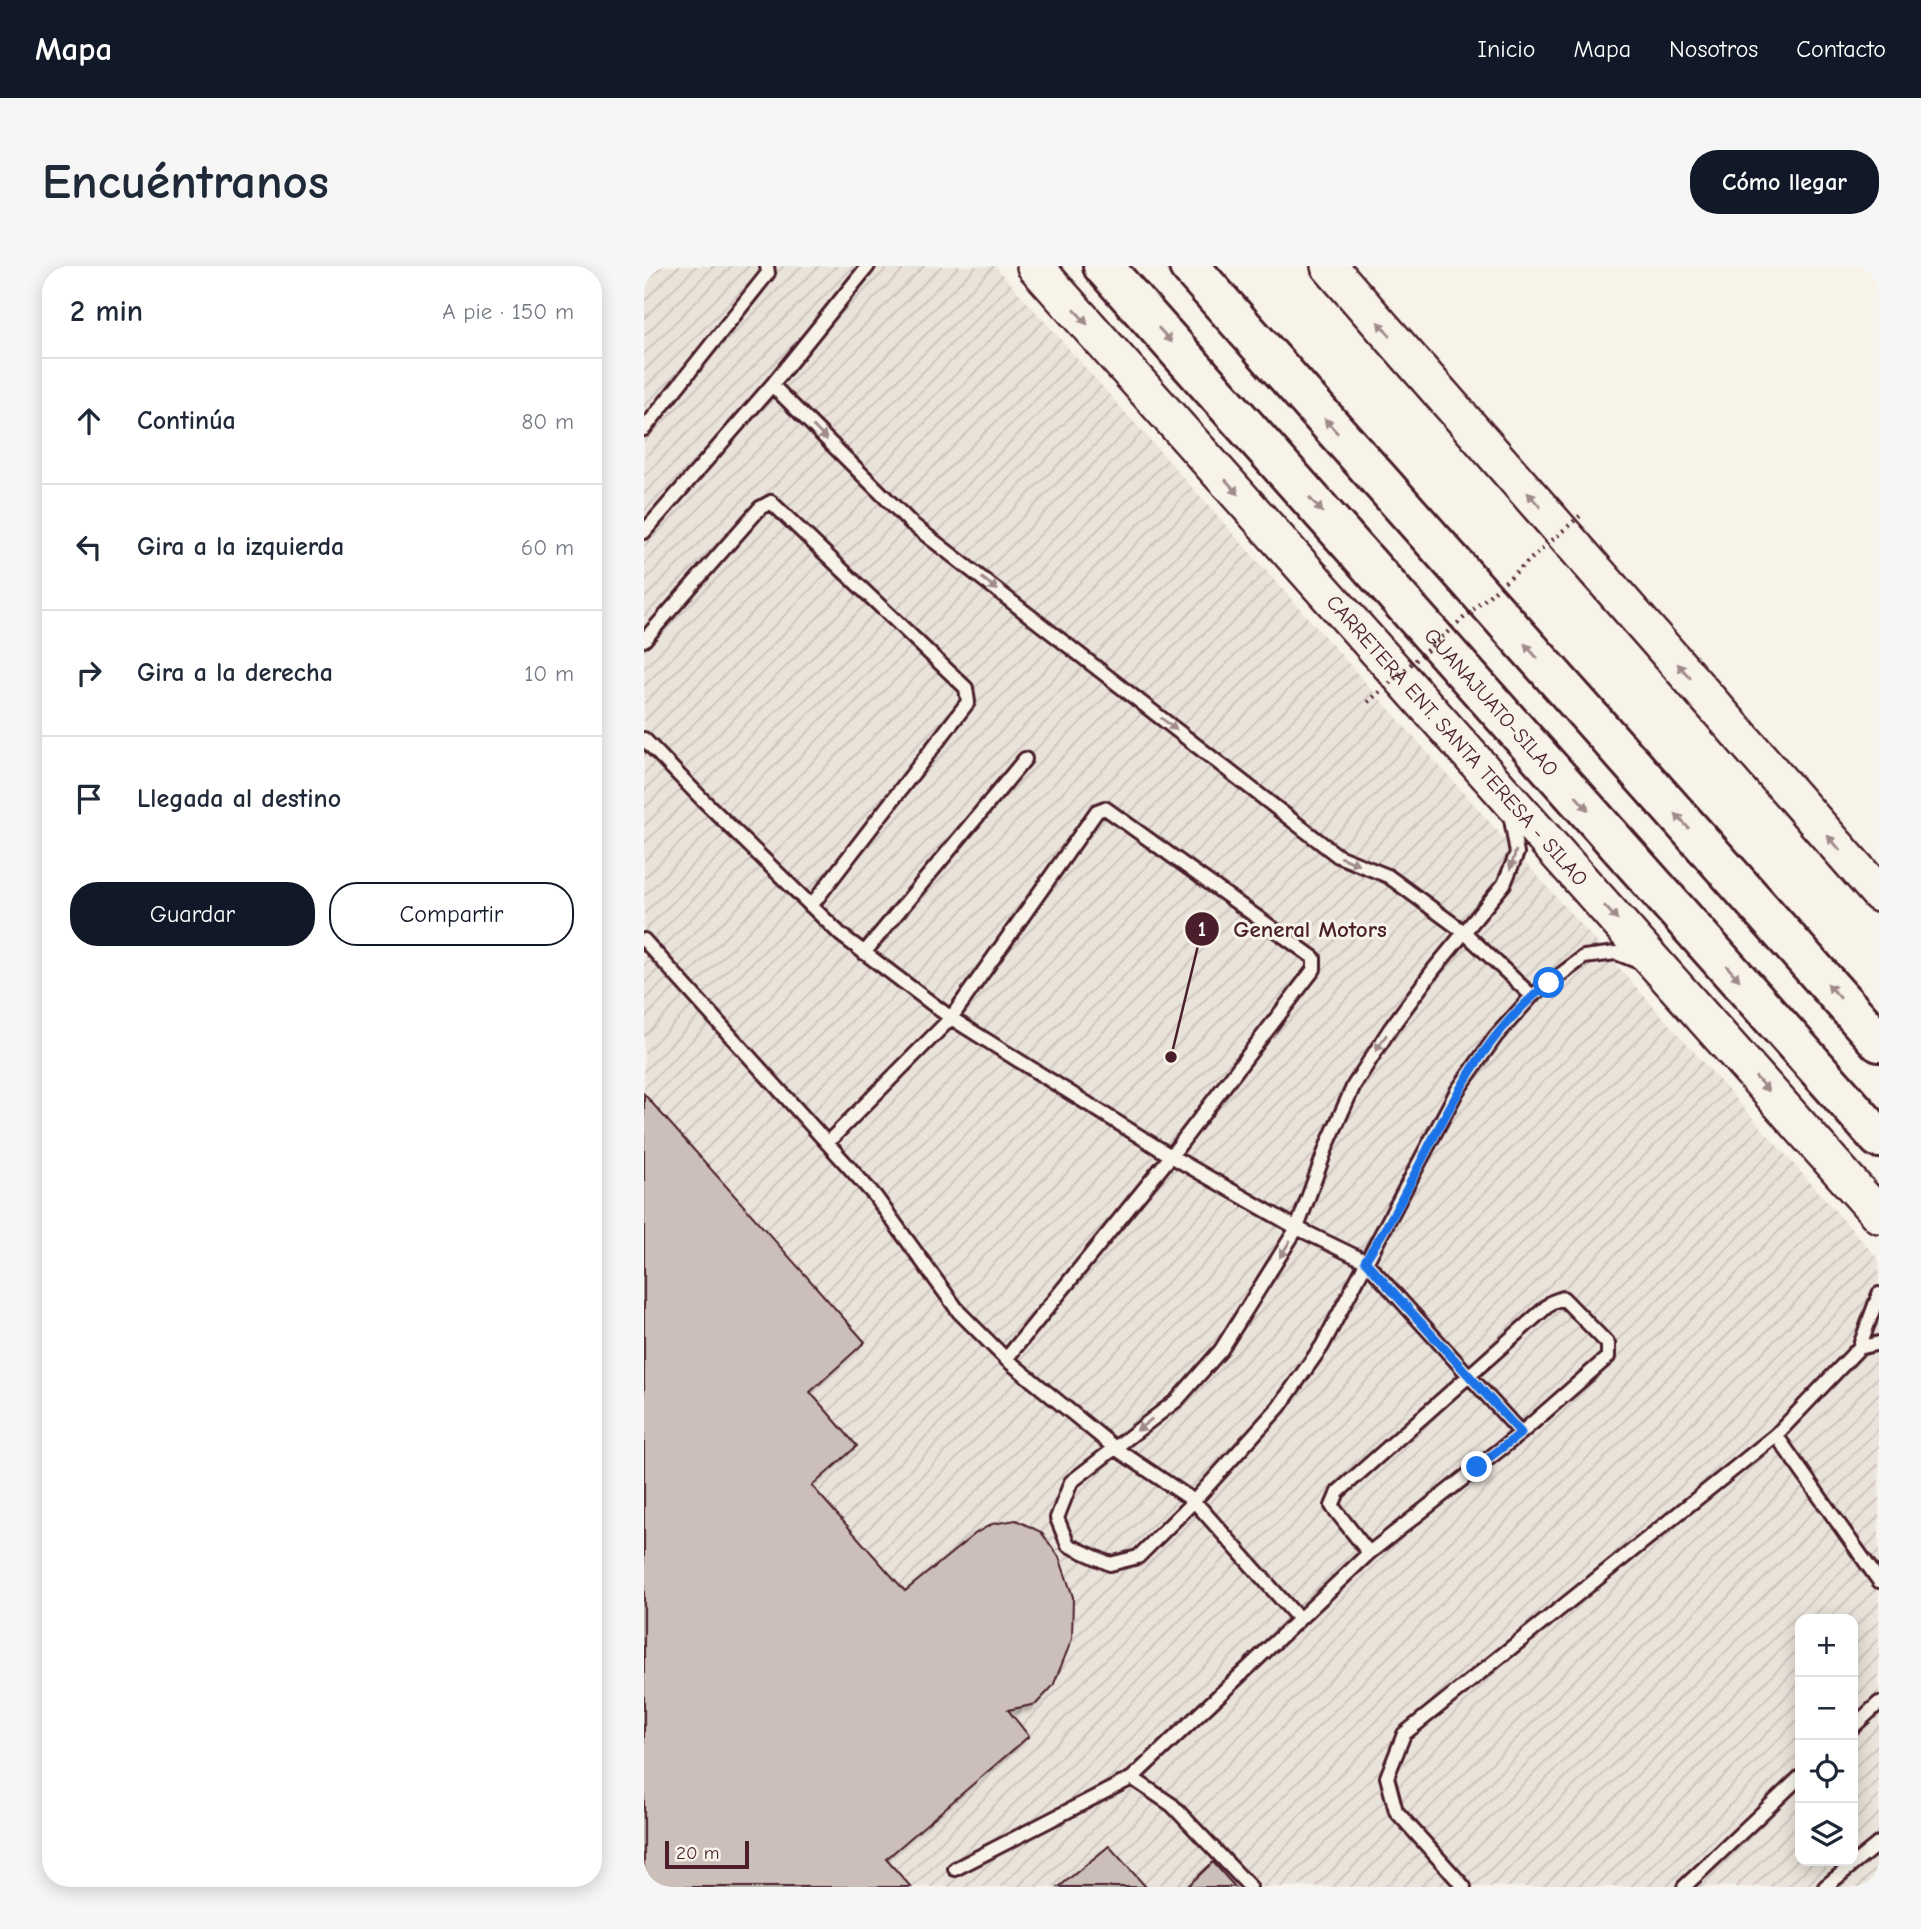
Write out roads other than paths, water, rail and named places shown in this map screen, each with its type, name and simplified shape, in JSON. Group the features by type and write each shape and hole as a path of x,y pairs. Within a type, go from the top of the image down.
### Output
{"highway":[{"name":"GUANAJUATO-SILAO","path":"1104,266 1879,1138"},
{"path":"1189,266 1879,1042"}],"street":[{"name":"CARRETERA ENT. SANTA TERESA - SILAO","path":"1035,266 1879,1215"},
{"path":"1329,266 1879,894"}],"lane":[{"path":"644,429 768,273 767,266"},
{"path":"644,532 772,385 868,266"},
{"path":"772,385 923,533 1338,856 1388,876 1464,932 1532,996"},
{"path":"644,640 760,508 771,502 966,688 968,702 811,906"},
{"path":"644,739 841,934 951,1018 1171,1156 1297,1228 1365,1261 1521,1433"},
{"path":"864,953 1025,759"},
{"path":"1505,794 1517,853 1504,884 1434,969 1354,1084 1328,1143 1297,1228 1221,1350 1177,1400 1070,1482 1057,1518 1068,1545 1110,1564 1138,1557 1194,1501 1287,1397 1322,1346 1457,1091 1496,1036 1532,996 1584,957 1616,953 1662,971"},
{"path":"827,1143 951,1018 1097,811 1105,808 1314,958 1314,969 1171,1156 1006,1359"},
{"path":"644,940 875,1196 959,1312 1006,1359 1115,1448 1194,1501 1299,1619"},
{"path":"1464,1887 1396,1811 1387,1777 1404,1734 1776,1435 1858,1348 1879,1294"},
{"path":"955,1869 1132,1778 1369,1553 1521,1433 1608,1357 1608,1344 1563,1298 1552,1302 1338,1492 1332,1506 1369,1553"},
{"path":"1858,1348 1879,1343"},
{"path":"1776,1435 1879,1581"},
{"path":"1858,1722 1879,1703"},
{"path":"1132,1778 1172,1805 1250,1887"},
{"path":"1684,1887 1795,1782"},
{"path":"1825,1887 1879,1843"}],"place":[{"name":"General Motors","path":"1171,1057"}]}
